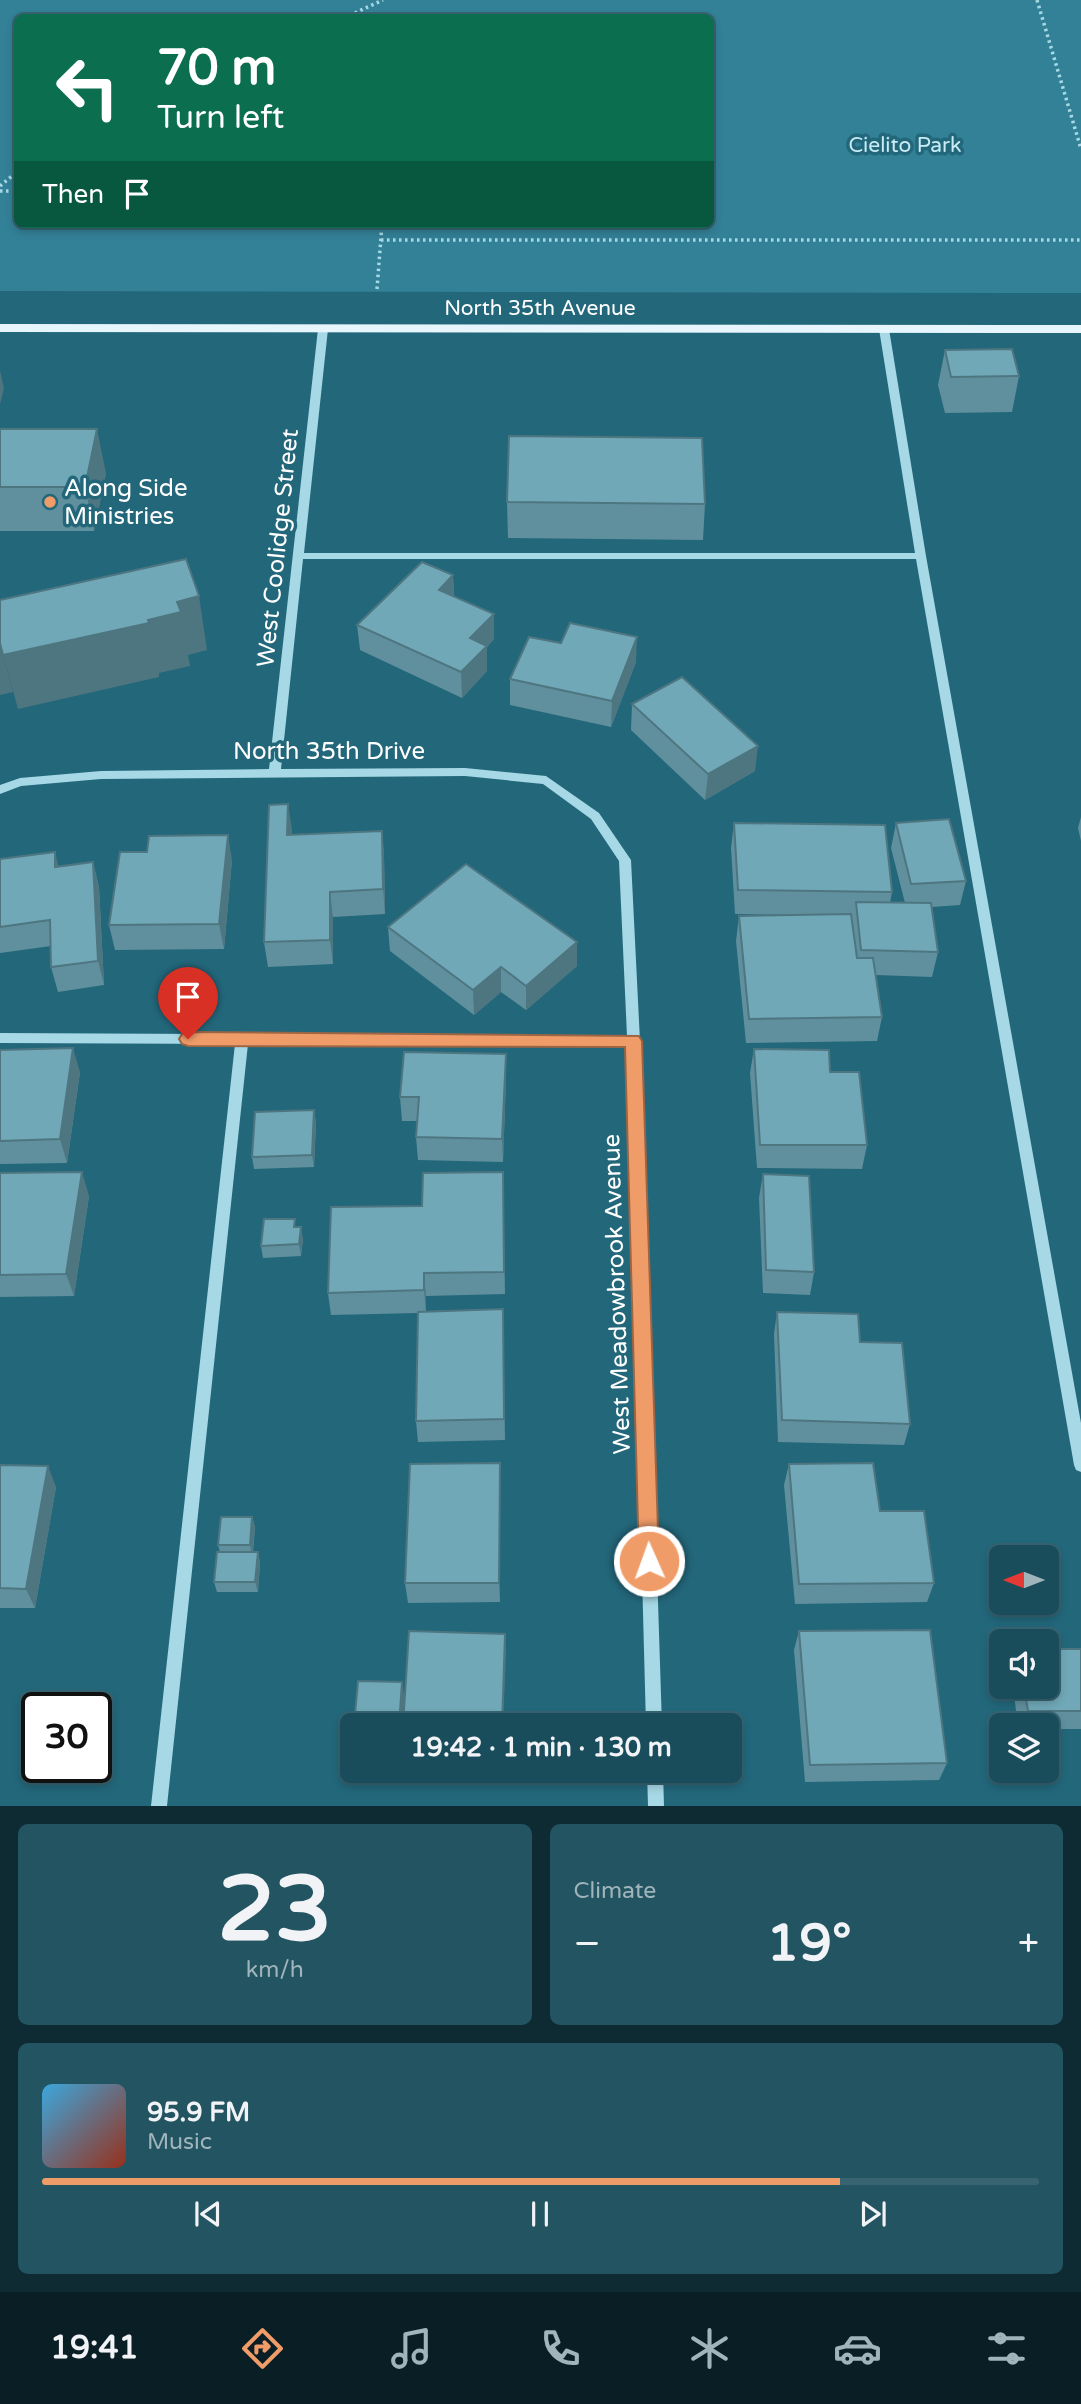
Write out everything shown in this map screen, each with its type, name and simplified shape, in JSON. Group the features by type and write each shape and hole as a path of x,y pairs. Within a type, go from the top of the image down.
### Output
{"main road":[{"name":"North 35th Avenue","path":"0,328 1081,329"}],"street":[{"name":"West Coolidge Street","path":"275,772 323,329"},
{"path":"884,329 921,556 1081,1465"},
{"path":"299,556 921,556"},
{"name":"North 35th Drive","path":"0,790 20,782 101,775 465,772 546,780 594,816 625,860"},
{"name":"West Meadowbrook Avenue","path":"625,860 634,1041 654,1713"},
{"path":"0,1038 634,1041"},
{"path":"159,1805 242,1039"},
{"path":"655,1783 656,1805"}],"path":[{"path":"353,14 383,0"},
{"path":"1037,0 1081,149"},
{"path":"0,186 14,174"},
{"path":"377,289 382,228"},
{"path":"380,240 1081,240"}],"green space":[{"name":"Cielito Park","path":"0,0 1081,0 1081,293 0,291"}],"building":[{"path":"1012,349 1019,376 951,377 945,350"},
{"path":"0,429 97,429 85,487 0,487"},
{"path":"509,436 702,438 705,504 507,502"},
{"path":"186,559 199,596 177,602 181,612 148,620 149,623 3,655 0,643 0,600"},
{"path":"422,562 453,575 439,590 494,614 470,638 487,646 461,672 357,625"},
{"path":"570,623 637,637 612,701 510,679 529,637 561,643"},
{"path":"682,677 758,746 708,774 632,704"},
{"path":"288,804 287,835 382,831 383,889 330,892 330,940 264,942 269,805"},
{"path":"949,819 966,881 911,884 896,823"},
{"path":"734,823 885,825 892,892 738,890"},
{"path":"228,835 219,924 109,925 120,852 147,852 149,836"},
{"path":"55,852 55,867 93,862 98,961 51,967 50,920 0,927 0,859"},
{"path":"466,864 577,942 526,986 501,967 473,990 388,927"},
{"path":"856,902 931,903 938,952 861,950"},
{"path":"851,914 857,958 873,958 882,1017 749,1019 739,916"},
{"path":"73,1048 60,1139 0,1141 0,1050"},
{"path":"754,1049 829,1050 830,1072 859,1072 867,1145 760,1145"},
{"path":"404,1052 506,1054 502,1139 416,1137 419,1097 400,1097"},
{"path":"314,1110 312,1155 252,1157 255,1112"},
{"path":"82,1172 66,1274 0,1275 0,1173"},
{"path":"503,1172 504,1272 424,1273 424,1290 328,1293 331,1207 422,1206 423,1173"},
{"path":"763,1174 809,1176 814,1272 766,1270"},
{"path":"264,1219 295,1219 294,1227 301,1227 299,1244 261,1246"},
{"path":"503,1309 504,1419 416,1421 418,1312"},
{"path":"777,1312 858,1314 860,1342 902,1343 910,1424 782,1420"},
{"path":"500,1463 499,1583 405,1583 410,1464"},
{"path":"873,1463 880,1511 924,1511 934,1583 799,1584 789,1464"},
{"path":"0,1465 48,1466 26,1589 0,1588"},
{"path":"221,1517 252,1517 250,1545 218,1545"},
{"path":"217,1552 258,1552 255,1582 214,1582"},
{"path":"930,1630 947,1763 810,1765 799,1631"},
{"path":"409,1631 505,1634 502,1713 404,1713"},
{"path":"1059,1649 1081,1649 1081,1711 1028,1711 1026,1699 1059,1699"},
{"path":"358,1681 402,1682 400,1713 355,1713"}],"place":[{"name":"Along Side Ministries","path":"50,502"}],"route":[{"path":"188,1039 634,1041 649,1561"}]}
